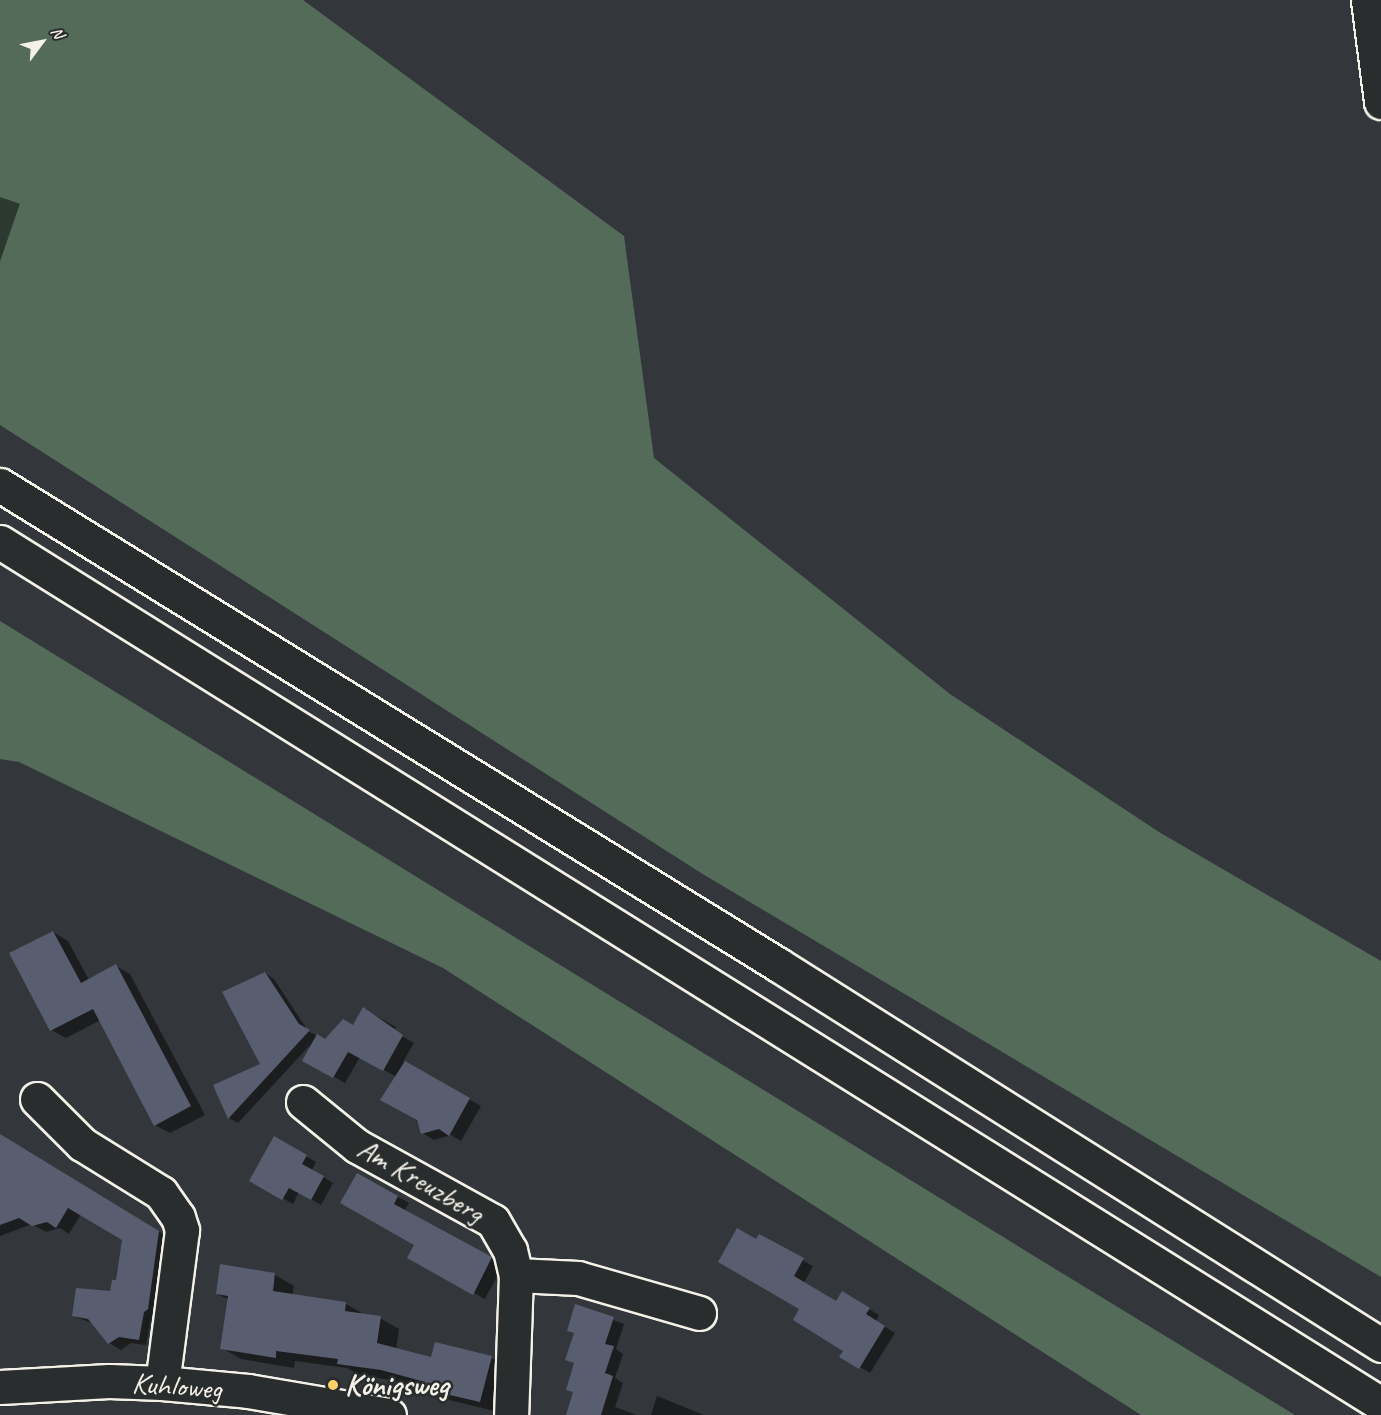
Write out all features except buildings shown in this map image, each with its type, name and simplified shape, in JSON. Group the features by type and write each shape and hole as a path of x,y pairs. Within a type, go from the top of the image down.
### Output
{"main road":[{"path":"1368,0 1381,102"},
{"path":"0,485 777,964 1381,1344"},
{"path":"0,542 1381,1404"},
{"path":"37,1099 82,1144 161,1193 178,1217 182,1230 162,1383"},
{"name":"Am Kreuzberg","path":"303,1102 357,1146 493,1221 510,1250 516,1275 511,1415"},
{"path":"516,1275 578,1278 699,1313"},
{"name":"Kuhloweg","path":"0,1388 109,1381 162,1383 248,1391 388,1415"}],"green space":[{"path":"0,0 303,0 624,236 654,458 950,694 1159,832 1381,961 1381,1277 701,873 0,425"},
{"path":"0,621 1295,1415 1141,1415 443,968 19,762 0,759"}],"place":[{"name":"Königsweg","path":"333,1385"}]}
